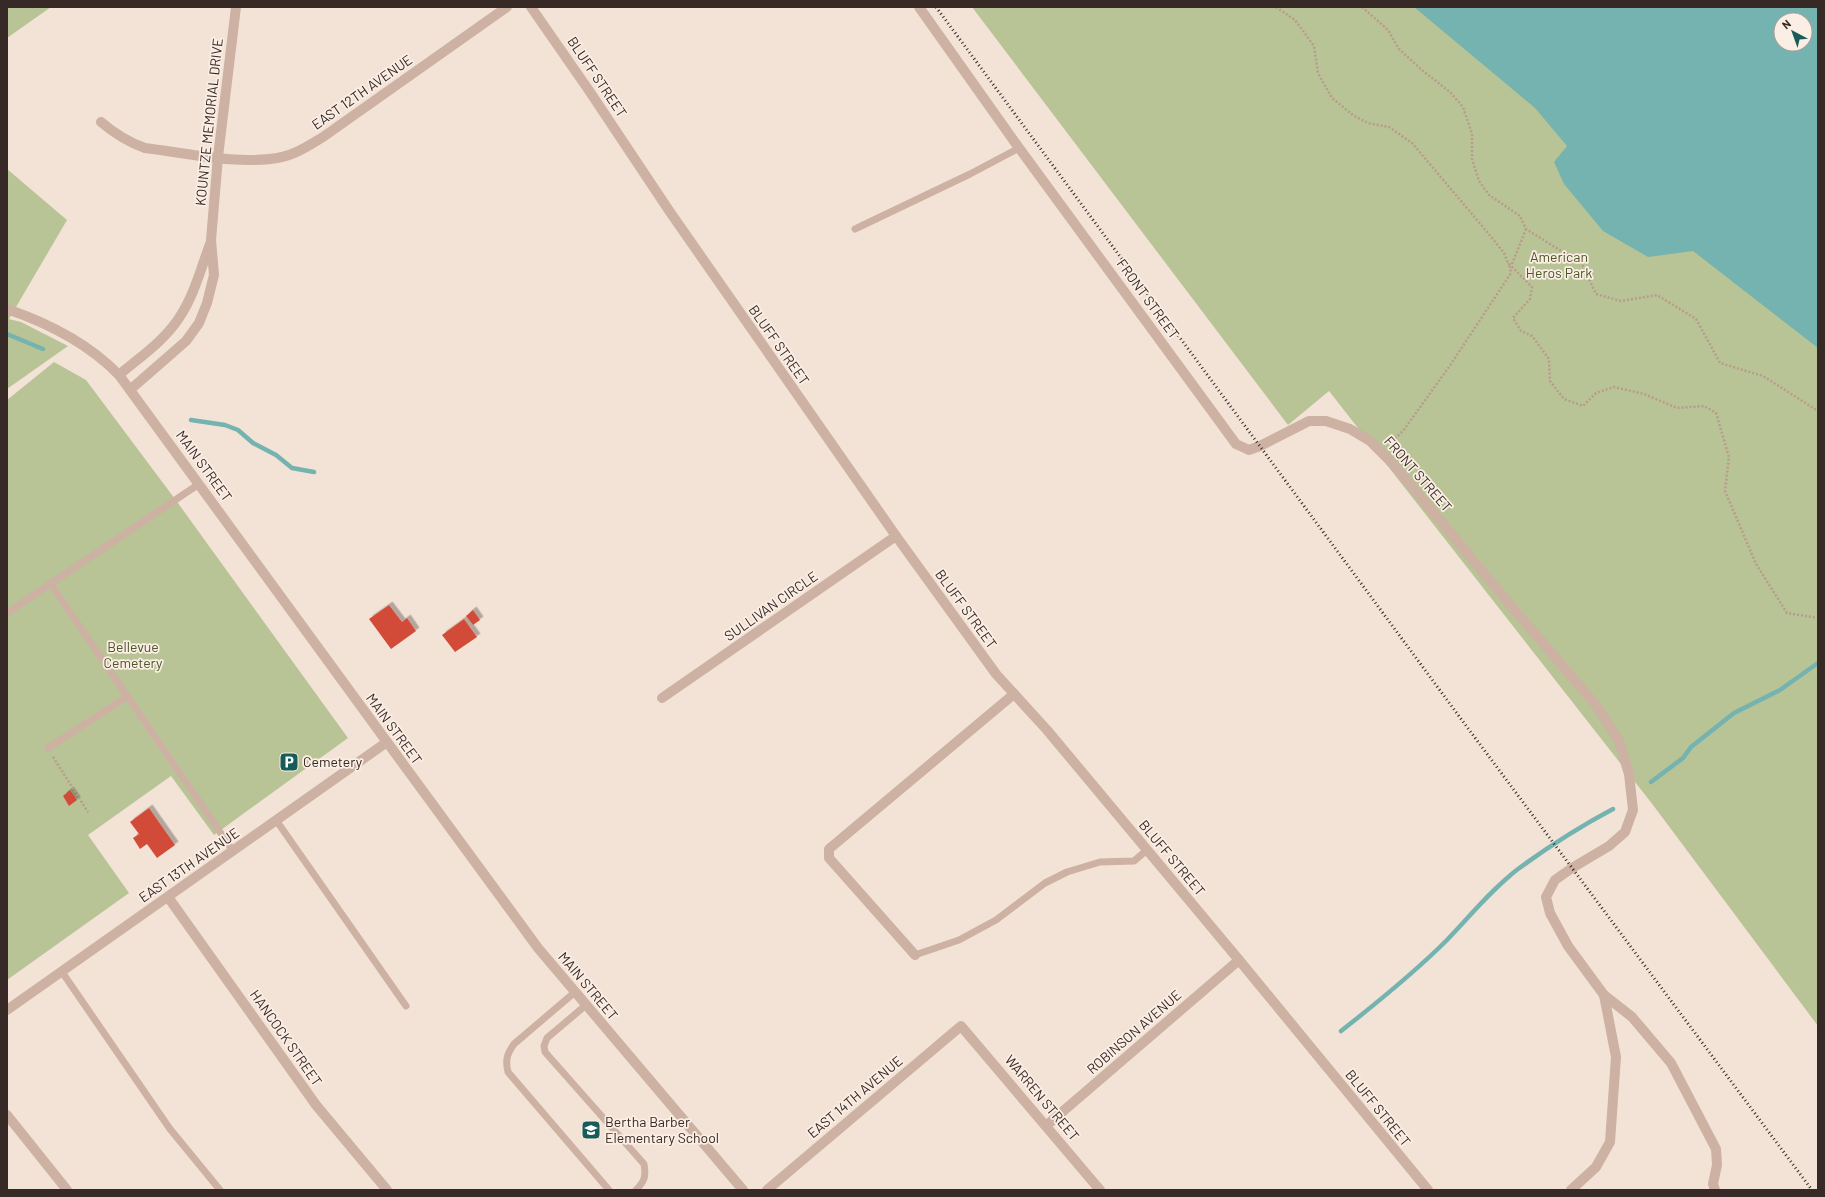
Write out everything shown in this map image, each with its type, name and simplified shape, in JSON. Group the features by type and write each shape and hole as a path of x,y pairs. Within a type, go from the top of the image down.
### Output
{"street":[{"name":"KOUNTZE MEMORIAL DRIVE","path":"211,240 218,157 236,7"},
{"name":"EAST 12TH AVENUE","path":"101,122 130,143 145,148 218,157 268,159 284,157 304,148 329,132 507,7"},
{"name":"BLUFF STREET","path":"531,7 590,92 674,219 896,536 996,674 1147,850 1428,1190"},
{"name":"FRONT STREET","path":"919,7 1019,148 1236,444 1249,450 1309,421 1326,421 1350,429 1370,441 1394,465 1596,705 1619,741 1629,774 1633,810 1625,832 1609,846 1555,880 1546,897 1550,913 1568,946 1604,994"},
{"path":"119,375 152,348 170,330 180,317 189,299 211,240"},
{"path":"131,389 186,341 199,323 207,303 214,275 211,240"},
{"name":"MAIN STREET","path":"7,309 89,349 119,375 131,389 512,915 575,992 743,1190"},
{"name":"SULLIVAN CIRCLE","path":"662,698 896,536"},
{"path":"915,955 829,858 829,849 1014,694"},
{"name":"EAST 13TH AVENUE","path":"7,1010 387,742"},
{"name":"HANCOCK STREET","path":"168,897 316,1105 387,1190"},
{"name":"ROBINSON AVENUE","path":"1047,1125 1239,960"},
{"path":"1571,1190 1596,1167 1610,1142 1616,1056 1604,994"},
{"path":"1604,994 1632,1017 1671,1063 1716,1149 1718,1166 1713,1184 1715,1190"},
{"name":"WARREN STREET","path":"961,1026 1047,1125 1100,1190"},
{"name":"EAST 14TH AVENUE","path":"767,1190 961,1026"},
{"path":"7,1116 67,1190"}],"lane":[{"path":"855,229 1019,148"},
{"path":"7,612 199,484"},
{"path":"50,583 233,851"},
{"path":"48,748 128,696"},
{"path":"276,820 406,1006"},
{"path":"915,955 959,940 990,923 1045,883 1067,872 1100,862 1134,861 1147,850"},
{"path":"62,972 170,1130 220,1190"},
{"path":"575,992 514,1044 508,1052 506,1062 508,1072 609,1190"},
{"path":"586,1005 547,1038 544,1046 545,1052 644,1164 646,1174 644,1182 636,1190"}],"path":[{"path":"1276,7 1295,20 1314,46 1318,73 1332,98 1354,116 1368,123 1390,127 1412,143 1488,233 1510,263 1532,287 1530,300 1514,318 1521,331 1532,336 1549,358 1550,381 1564,399 1583,406 1596,393 1614,387 1644,394 1677,408 1704,406 1716,413 1729,457 1725,491 1756,564 1787,614 1818,618"},
{"path":"1362,7 1388,30 1399,49 1423,72 1450,92 1463,107 1472,134 1472,159 1479,181 1489,195 1520,216 1526,229 1582,264 1596,294 1621,301 1657,295 1696,319 1720,363 1762,376 1818,410"},
{"path":"1380,452 1404,431 1451,364 1511,273 1510,263 1526,229"},
{"path":"53,757 88,812"}],"green space":[{"path":"7,7 51,7 7,38"},
{"name":"American Heros Park","path":"972,7 1774,7 1777,12 1773,12 1773,52 1813,52 1813,44 1818,44 1818,1026 1653,805 1329,391 1288,425"},
{"path":"7,169 67,220 9,319 21,322 68,346 7,389"},
{"name":"Bellevue Cemetery","path":"54,362 86,380 175,499 348,738 214,835 171,776 88,835 129,893 7,980 7,400"}],"water":[{"path":"1414,7 1818,7 1818,348 1693,251 1648,257 1603,231 1564,184 1554,162 1567,146 1535,108"}],"building":[{"path":"389,605 402,622 407,618 416,631 391,649 369,619"},
{"path":"473,610 480,620 473,625 466,616"},
{"path":"464,619 477,637 455,652 442,635"},
{"path":"70,790 77,800 69,806 63,796"},
{"path":"149,808 175,845 157,858 147,844 140,849 133,838 139,834 130,822"}],"waterway":[{"path":"7,334 43,349"},
{"path":"191,420 225,425 238,430 253,443 276,455 292,468 314,472"},
{"path":"1651,782 1683,758 1691,747 1734,713 1780,690 1818,663"},
{"path":"1341,1031 1422,964 1508,877 1553,845 1589,822 1613,809"}],"railway":[{"path":"936,7 1467,727 1812,1190"}],"place":[{"name":"Cemetery","path":"289,762"},
{"name":"Bertha Barber Elementary School","path":"591,1130"}]}
